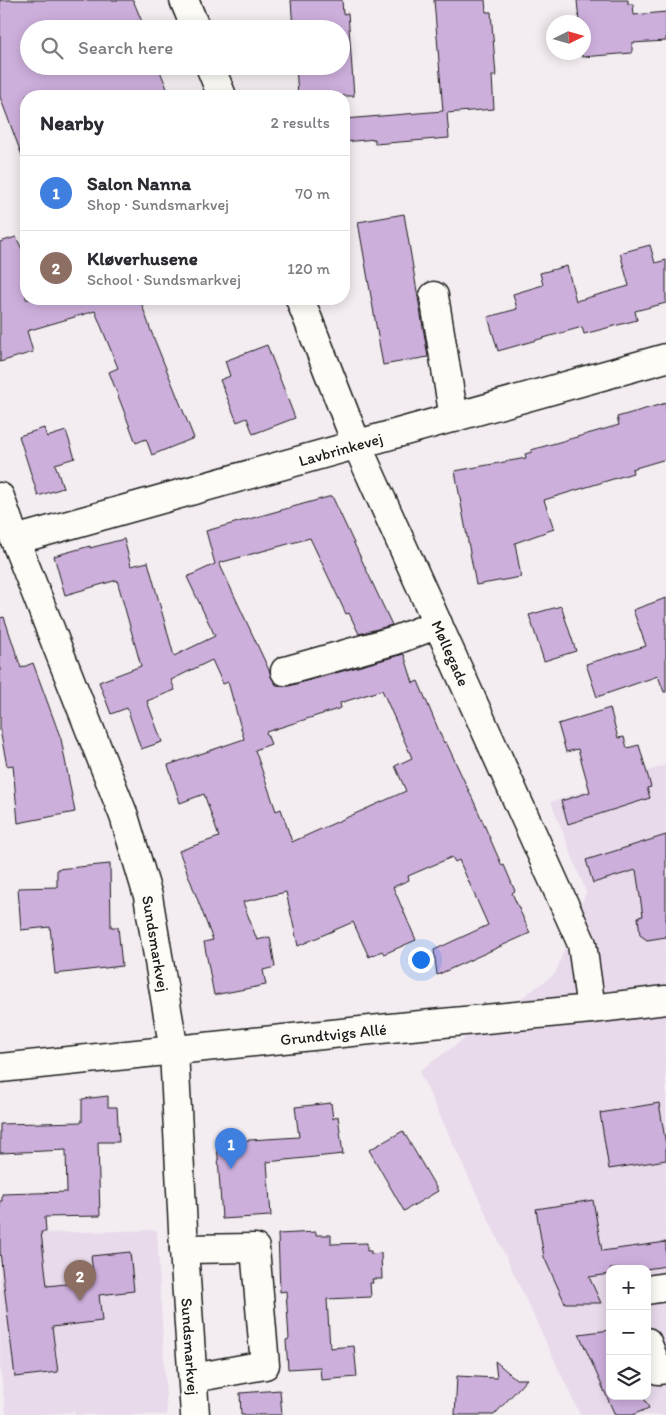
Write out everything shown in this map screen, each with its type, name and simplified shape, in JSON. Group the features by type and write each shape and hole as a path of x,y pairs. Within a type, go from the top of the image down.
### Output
{"street":[{"path":"184,0 192,20"},
{"path":"214,75 220,90"},
{"path":"434,296 454,418"},
{"name":"Møllegade","path":"302,305 357,445 582,944 592,1009"},
{"name":"Lavbrinkevej","path":"15,540 666,358"},
{"name":"Sundsmarkvej","path":"0,497 15,540 124,816 148,896 174,1051 195,1415"},
{"path":"285,671 396,640 438,624"},
{"name":"Grundtvigs Allé","path":"0,1068 666,1000"},
{"path":"184,1249 255,1248 265,1365 192,1378"},
{"path":"651,1289 666,1287"},
{"path":"651,1352 658,1370 666,1369"}],"shaded area":[{"path":"666,765 666,1415 580,1415 419,1071 555,974 586,892 551,802"},
{"path":"157,1230 167,1415 75,1415 74,1412 6,1415 0,1367 0,1234"}],"building":[{"path":"0,0 133,0 141,20 20,20 20,75 162,75 168,90 20,90 20,150 0,97"},
{"path":"291,0 342,0 343,14 348,13 349,20 292,20"},
{"path":"434,0 485,0 486,12 491,12 496,76 492,76 494,109 447,113 449,138 375,144 375,139 350,141 350,119 443,111"},
{"path":"577,0 628,0 628,4 633,4 634,15 666,12 666,41 632,43 632,53 591,56 591,15 578,15"},
{"path":"350,41 354,96 350,96 350,90 298,90 297,75 350,75"},
{"path":"404,214 428,357 383,365 358,222"},
{"path":"16,237 20,245 20,305 142,305 194,438 152,455 146,439 136,443 109,372 118,368 95,311 27,331 33,352 0,362 0,242"},
{"path":"650,245 655,263 666,260 666,303 635,311 637,320 584,334 582,327 498,351 488,317 517,309 513,294 543,285 540,273 567,266 576,301 629,286 620,253"},
{"path":"267,345 295,418 253,434 247,418 237,422 220,380 230,376 225,361"},
{"path":"666,403 666,459 632,469 633,473 544,500 554,529 515,543 521,577 476,585 455,471 526,458 525,454 532,452 531,450 619,425 617,417"},
{"path":"44,428 47,437 66,431 75,458 55,464 63,488 38,496 19,436"},
{"path":"332,496 392,625 359,634 349,613 346,614 310,538 219,563 276,685 289,686 404,654 413,683 418,681 444,743 446,742 502,866 504,865 515,891 512,893 530,933 437,975 434,950 488,925 459,860 455,862 452,857 408,876 409,880 393,887 416,940 384,954 382,951 369,957 353,922 298,946 286,892 243,902 257,940 270,937 275,967 263,970 266,985 214,995 204,942 213,940 179,851 219,837 204,794 180,803 168,765 244,739 228,682 223,684 212,660 171,680 175,690 147,701 162,742 141,749 127,708 111,714 99,682 141,666 117,580 65,595 54,556 124,539 131,566 148,562 174,656 215,636 187,577 215,564 206,531","holes":["382,690 412,758 395,766 406,791 292,842 281,809 276,811 255,750 271,744 266,732 341,708 340,703"]},
{"path":"666,598 666,692 664,692 658,676 597,697 586,664 646,646 633,610"},
{"path":"561,606 576,651 544,661 529,615"},
{"path":"4,617 21,668 33,663 61,739 75,812 18,823 13,765 7,766 0,730 0,618"},
{"path":"610,708 618,738 624,737 627,748 639,745 651,787 647,788 650,798 568,824 561,801 590,792 578,749 566,752 558,724"},
{"path":"666,835 666,937 647,940 640,935 638,917 643,916 636,870 593,883 586,860"},
{"path":"110,864 111,927 118,927 122,966 55,974 50,927 21,930 18,888 57,887 57,869"},
{"path":"108,1096 108,1107 117,1107 119,1142 98,1142 100,1216 45,1217 46,1232 41,1232 47,1286 94,1281 91,1256 130,1252 134,1291 99,1295 102,1321 52,1327 58,1372 15,1377 0,1252 0,1201 2,1201 2,1194 67,1192 66,1150 0,1153 0,1124 82,1122 82,1099"},
{"path":"331,1103 333,1119 338,1116 343,1154 267,1162 271,1216 222,1219 217,1142 299,1137 295,1107"},
{"path":"659,1103 666,1145 666,1160 609,1169 600,1113"},
{"path":"403,1131 438,1191 404,1211 369,1150"},
{"path":"593,1200 602,1251 666,1242 666,1266 651,1268 651,1265 606,1265 606,1275 589,1277 601,1303 565,1303 544,1257 536,1209"},
{"path":"316,1232 316,1235 331,1235 331,1244 367,1243 367,1251 371,1251 371,1254 381,1253 382,1279 372,1279 373,1283 370,1283 371,1297 327,1299 330,1348 354,1346 357,1377 321,1380 320,1367 288,1369 286,1340 289,1339 286,1291 280,1292 278,1234"},
{"path":"606,1331 606,1395 579,1334"},
{"path":"495,1361 516,1379 527,1379 494,1415 455,1415 457,1376 497,1378"},
{"path":"280,1390 282,1415 241,1415 240,1393"},
{"path":"608,1400 645,1400 649,1408 632,1415 615,1415"}],"place":[{"name":"Salon Nanna","path":"231,1169"},
{"name":"Kløverhusene","path":"80,1301"}]}
